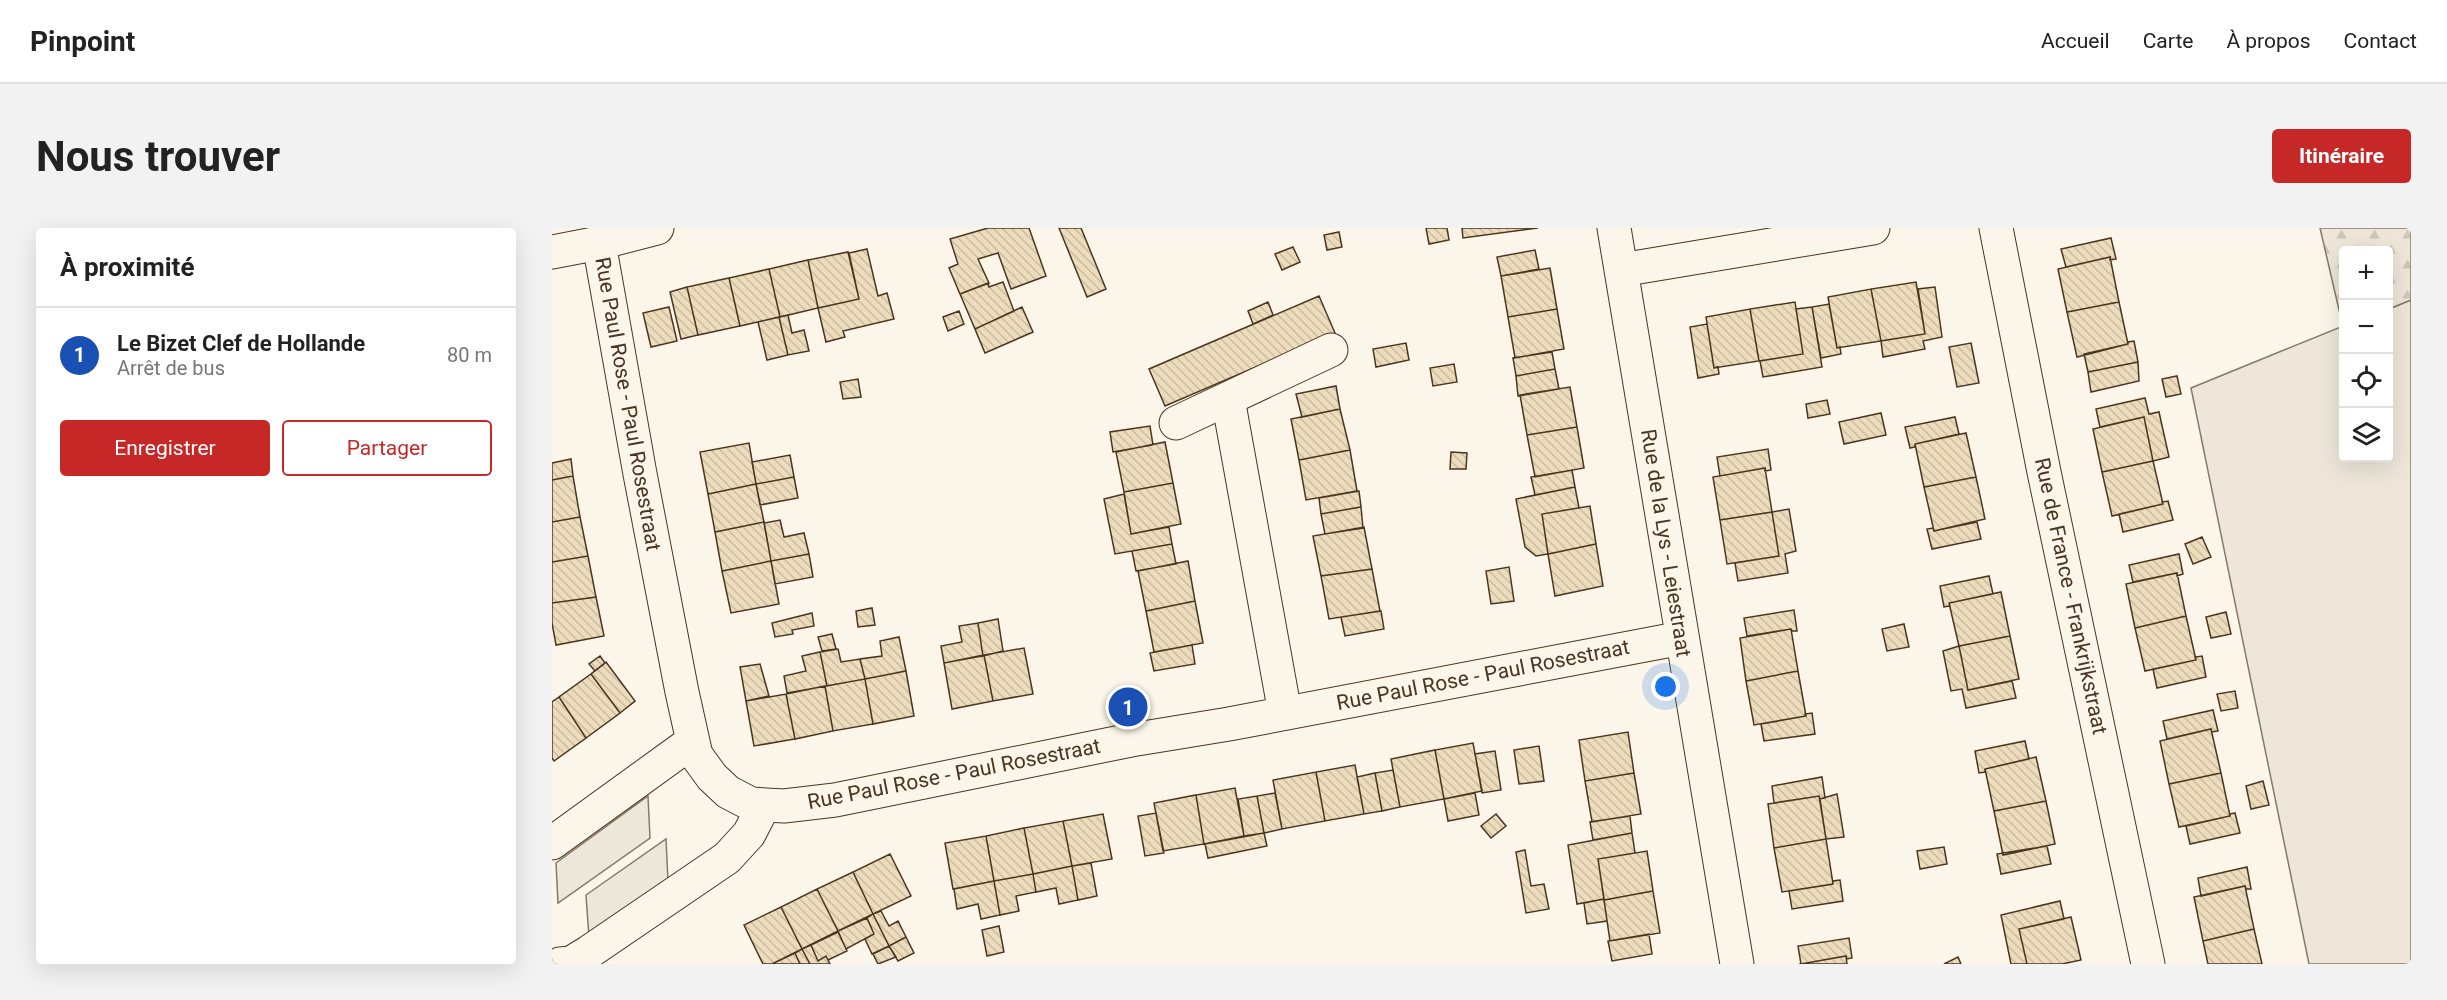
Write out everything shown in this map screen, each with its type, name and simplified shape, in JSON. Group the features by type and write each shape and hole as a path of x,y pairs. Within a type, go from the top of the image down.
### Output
{"street":[{"path":"552,252 657,228"},
{"name":"Rue de la Lys - Leiestraat","path":"1614,228 1737,964"},
{"path":"1621,270 1873,228"},
{"name":"Rue de France - Frankrijkstraat","path":"1996,228 2044,471 2148,964"},
{"name":"Rue Paul Rose - Paul Rosestraat","path":"599,243 642,486 696,755 712,777 728,792 751,804 784,806 835,800 1119,742 1682,638"},
{"path":"1176,423 1331,350"},
{"path":"1228,399 1285,713"},
{"path":"552,843 693,741"},
{"path":"560,964 571,963 589,952 727,858 749,834 764,805"}],"green space":[{"path":"2320,228 2411,228 2411,300 2393,307 2393,246 2339,246 2339,310"},
{"path":"2411,300 2411,964 2309,964 2191,388 2339,328 2339,462 2393,462 2393,307"}],"shaded area":[{"path":"648,796 650,838 558,903 556,863"},
{"path":"666,839 668,881 589,937 586,895"}],"building":[{"path":"988,228 1029,228 1046,276 1011,289 998,253 978,259 989,283 960,294 949,268 958,264 950,239"},
{"path":"1059,228 1081,228 1106,289 1087,297"},
{"path":"1426,228 1447,228 1449,240 1429,244"},
{"path":"1462,228 1538,228 1463,238"},
{"path":"1339,232 1342,247 1327,250 1324,235"},
{"path":"2111,238 2116,259 2110,260 2110,257 2066,267 2061,249"},
{"path":"1293,247 1300,262 1282,270 1275,254"},
{"path":"867,249 878,296 887,293 894,319 843,331 845,337 826,342 818,308 859,299 849,253"},
{"path":"1535,250 1539,269 1501,276 1497,257"},
{"path":"848,252 859,299 818,308 808,260"},
{"path":"2110,257 2119,302 2067,312 2058,269"},
{"path":"808,260 818,308 780,317 769,269"},
{"path":"1550,268 1557,309 1508,317 1501,276"},
{"path":"769,269 780,317 740,326 729,278"},
{"path":"729,278 740,326 698,335 687,287"},
{"path":"1003,282 1014,311 975,329 960,294 988,283 989,287"},
{"path":"1916,282 1925,334 1881,341 1871,289"},
{"path":"687,287 698,335 681,339 670,292"},
{"path":"1935,287 1942,337 1923,341 1925,349 1883,357 1881,341 1925,334 1918,289"},
{"path":"1871,289 1881,341 1837,348 1828,297"},
{"path":"1319,296 1335,333 1165,406 1149,369"},
{"path":"1268,302 1273,315 1253,324 1248,311"},
{"path":"1795,302 1803,354 1759,361 1750,309"},
{"path":"2119,302 2128,344 2077,357 2067,312"},
{"path":"1829,304 1837,348 1840,347 1841,354 1821,358 1812,307"},
{"path":"669,307 677,341 651,347 643,313"},
{"path":"1022,307 1033,332 985,353 975,329"},
{"path":"1812,307 1822,367 1763,377 1760,361 1803,354 1796,309"},
{"path":"1557,309 1564,349 1515,358 1508,317"},
{"path":"1750,309 1759,361 1714,368 1706,317"},
{"path":"959,311 964,324 948,331 943,317"},
{"path":"788,315 792,333 804,330 809,351 788,355 779,317"},
{"path":"779,317 788,355 767,360 758,322"},
{"path":"1707,324 1714,368 1718,367 1719,374 1698,378 1690,327"},
{"path":"2134,341 2138,362 2088,372 2084,354"},
{"path":"1406,343 1409,360 1376,367 1373,349"},
{"path":"1971,343 1979,383 1957,387 1949,347"},
{"path":"1552,352 1555,369 1516,376 1513,358"},
{"path":"2138,362 2139,381 2091,392 2088,372"},
{"path":"1454,364 1457,382 1433,386 1430,368"},
{"path":"1555,369 1559,389 1518,396 1516,376"},
{"path":"2177,376 2181,394 2166,397 2162,379"},
{"path":"858,379 861,397 843,399 840,382"},
{"path":"1336,386 1340,409 1302,417 1296,394"},
{"path":"1570,387 1577,427 1527,435 1520,395"},
{"path":"2145,398 2149,414 2159,412 2169,457 2153,461 2144,417 2100,427 2096,409"},
{"path":"1827,400 1830,414 1808,418 1806,404"},
{"path":"1340,409 1350,450 1299,460 1291,419"},
{"path":"1881,413 1886,435 1844,444 1839,422"},
{"path":"1955,417 1959,434 1915,444 1915,447 1910,448 1905,427"},
{"path":"2144,417 2153,461 2102,472 2093,429"},
{"path":"1150,426 1153,445 1113,452 1110,432"},
{"path":"1577,427 1584,468 1535,477 1527,435"},
{"path":"1966,433 1976,477 1924,487 1915,444"},
{"path":"1165,442 1173,483 1124,492 1116,452"},
{"path":"749,443 756,484 708,494 700,452"},
{"path":"1768,449 1771,470 1765,471 1765,468 1720,476 1717,457"},
{"path":"1350,450 1357,491 1306,500 1299,460"},
{"path":"1451,452 1467,453 1466,469 1450,469"},
{"path":"790,455 794,477 756,484 752,462"},
{"path":"571,459 573,476 552,480 552,463"},
{"path":"2153,461 2163,504 2112,516 2102,472"},
{"path":"1765,468 1772,512 1720,520 1713,477"},
{"path":"1572,470 1575,487 1535,495 1531,477"},
{"path":"573,476 580,517 552,522 552,480"},
{"path":"794,477 798,498 760,505 756,484"},
{"path":"1976,477 1985,519 1934,531 1924,487"},
{"path":"1173,483 1181,524 1131,534 1124,492"},
{"path":"756,484 764,522 715,532 708,494"},
{"path":"1575,487 1579,508 1542,514 1548,554 1536,556 1525,547 1516,499"},
{"path":"1359,491 1361,507 1321,514 1319,498"},
{"path":"1124,494 1131,534 1169,527 1172,544 1115,554 1104,499"},
{"path":"2168,501 2173,520 2123,532 2119,514"},
{"path":"1590,506 1596,544 1548,554 1542,514"},
{"path":"1361,507 1363,528 1325,534 1321,514"},
{"path":"1789,509 1796,551 1785,554 1788,573 1738,581 1735,563 1779,556 1772,512"},
{"path":"1772,512 1779,556 1727,564 1720,520"},
{"path":"580,517 588,556 552,562 552,522"},
{"path":"780,520 784,537 804,533 809,554 771,561 764,523"},
{"path":"764,522 771,561 722,571 715,532"},
{"path":"1977,522 1981,539 1932,549 1927,529 1933,528 1934,531"},
{"path":"1364,527 1372,569 1321,576 1313,536"},
{"path":"2202,537 2211,557 2193,564 2185,544"},
{"path":"1172,544 1176,564 1136,571 1132,551"},
{"path":"1596,544 1603,586 1555,596 1548,554"},
{"path":"809,554 813,577 775,584 771,561"},
{"path":"2179,554 2183,574 2177,576 2177,573 2133,582 2129,565"},
{"path":"588,556 596,597 552,603 552,562"},
{"path":"771,561 779,604 731,613 722,571"},
{"path":"1188,561 1195,601 1146,611 1138,571"},
{"path":"1509,567 1514,601 1491,604 1486,571"},
{"path":"1372,569 1380,611 1329,619 1321,576"},
{"path":"2177,573 2186,616 2135,628 2126,584"},
{"path":"1989,576 1993,594 1949,603 1950,606 1944,607 1940,586"},
{"path":"2001,592 2010,636 1959,646 1949,603"},
{"path":"596,597 604,636 556,645 552,623 552,603"},
{"path":"1195,601 1203,643 1154,652 1146,611"},
{"path":"872,608 875,625 858,627 856,611"},
{"path":"1794,610 1797,631 1791,629 1747,636 1744,618"},
{"path":"1381,611 1384,629 1345,636 1341,617"},
{"path":"2226,612 2231,634 2211,638 2206,617"},
{"path":"812,613 814,626 792,630 793,634 775,637 772,623"},
{"path":"2186,616 2196,660 2145,671 2135,628"},
{"path":"998,619 1003,651 983,656 978,623"},
{"path":"978,623 983,656 944,663 941,646 962,642 959,626"},
{"path":"1904,624 1909,647 1887,651 1882,629"},
{"path":"1791,629 1798,671 1746,681 1740,638"},
{"path":"832,634 836,649 822,651 818,637"},
{"path":"2010,636 2019,679 1968,690 1959,646"},
{"path":"899,637 906,671 865,679 860,659 882,656 880,641"},
{"path":"1192,645 1195,664 1154,671 1150,653"},
{"path":"1959,646 1968,690 2012,681 2016,698 1966,708 1962,689 1951,691 1943,651"},
{"path":"1024,648 1033,694 993,701 984,655"},
{"path":"838,649 841,662 860,659 865,679 827,686 820,652"},
{"path":"820,652 827,686 787,693 784,676 806,671 802,656"},
{"path":"984,655 993,701 952,709 944,663"},
{"path":"600,656 605,663 595,671 589,664"},
{"path":"2202,656 2206,677 2157,688 2153,669 2196,660 2195,657"},
{"path":"606,662 635,701 620,713 591,674"},
{"path":"760,664 769,696 746,701 740,667"},
{"path":"906,671 914,716 873,724 865,679"},
{"path":"1798,671 1806,716 1754,725 1746,681"},
{"path":"591,674 620,713 586,738 559,697"},
{"path":"865,679 873,724 833,731 825,686"},
{"path":"825,686 833,731 795,739 786,694"},
{"path":"2235,691 2238,708 2221,711 2217,694"},
{"path":"786,694 795,739 754,746 746,701"},
{"path":"559,697 586,738 554,761 552,758 552,702"},
{"path":"2213,710 2218,731 2212,732 2211,729 2167,739 2163,721"},
{"path":"1812,713 1815,734 1764,741 1761,724"},
{"path":"2211,729 2221,773 2169,784 2160,741"},
{"path":"1628,732 1634,773 1585,781 1579,740"},
{"path":"2025,741 2029,759 1985,769 1985,772 1979,773 1975,751"},
{"path":"1473,743 1482,791 1444,799 1435,750"},
{"path":"1539,746 1544,781 1519,784 1514,750"},
{"path":"1435,750 1444,799 1400,807 1391,759"},
{"path":"1495,751 1501,790 1482,793 1475,754"},
{"path":"2036,757 2046,801 1994,811 1985,769"},
{"path":"1355,765 1364,814 1325,821 1316,772"},
{"path":"1393,770 1400,807 1382,811 1375,773"},
{"path":"1316,772 1325,821 1282,829 1273,780"},
{"path":"1375,773 1382,811 1364,814 1357,777"},
{"path":"1634,773 1641,814 1592,822 1585,781"},
{"path":"2221,773 2230,816 2179,827 2169,784"},
{"path":"1822,777 1825,798 1820,799 1819,796 1774,803 1772,786"},
{"path":"2263,781 2269,805 2251,809 2246,786"},
{"path":"1235,788 1244,836 1204,844 1196,795"},
{"path":"1275,793 1282,829 1264,833 1257,796"},
{"path":"1475,793 1479,815 1448,821 1444,799"},
{"path":"1837,794 1844,837 1826,839 1820,799"},
{"path":"1196,795 1204,844 1163,851 1154,803"},
{"path":"1257,796 1264,833 1244,836 1238,799"},
{"path":"1819,796 1826,839 1774,848 1768,804"},
{"path":"2046,801 2055,844 2003,855 1994,811"},
{"path":"1156,813 1164,853 1145,856 1138,816"},
{"path":"2235,813 2240,833 2190,844 2186,826"},
{"path":"1103,814 1112,859 1072,866 1063,821"},
{"path":"1496,814 1506,826 1491,838 1481,826"},
{"path":"1630,816 1632,833 1593,840 1590,822"},
{"path":"1063,821 1072,866 1033,874 1024,828"},
{"path":"1024,828 1033,874 994,881 986,836"},
{"path":"1264,833 1267,846 1208,858 1205,844"},
{"path":"1632,833 1635,853 1598,859 1604,899 1577,904 1568,845"},
{"path":"986,836 994,881 953,889 945,843"},
{"path":"1826,839 1833,884 1782,892 1774,848"},
{"path":"2047,846 2051,864 2001,874 1997,854"},
{"path":"1944,847 1947,864 1920,869 1917,851"},
{"path":"1525,850 1531,886 1544,884 1549,909 1526,913 1516,852"},
{"path":"1647,851 1653,891 1604,900 1598,859"},
{"path":"890,854 911,896 873,914 853,872"},
{"path":"1091,863 1097,896 1078,900 1072,866"},
{"path":"1072,866 1078,900 1059,904 1056,888 1036,892 1033,874"},
{"path":"2247,867 2251,889 2246,889 2245,886 2201,896 2198,878"},
{"path":"853,872 873,914 838,931 817,889"},
{"path":"1033,874 1036,892 1016,896 1019,911 1000,915 994,881"},
{"path":"1840,880 1843,901 1792,909 1789,891 1833,884 1833,881"},
{"path":"994,881 1000,915 981,919 978,904 957,909 954,889"},
{"path":"2245,886 2254,929 2203,941 2194,897"},
{"path":"817,889 838,931 802,949 781,907"},
{"path":"1653,891 1660,933 1610,941 1604,900"},
{"path":"1604,899 1607,921 1587,924 1584,903"},
{"path":"2060,901 2064,919 2019,929 2027,964 2011,964 2001,915"},
{"path":"781,907 802,949 772,964 763,964 744,925"},
{"path":"881,911 889,926 898,921 906,937 889,946 873,914"},
{"path":"873,914 889,946 872,954 865,939 874,934 867,918"},
{"path":"2071,917 2081,960 2062,964 2027,964 2019,929"},
{"path":"867,918 874,934 846,949 838,931"},
{"path":"999,926 1004,952 987,956 982,930"},
{"path":"2254,929 2262,964 2208,964 2203,941"},
{"path":"838,932 847,951 828,960 826,956 818,961 811,945"},
{"path":"1649,934 1652,954 1612,961 1608,941"},
{"path":"906,937 914,953 898,961 889,946"},
{"path":"1849,938 1852,958 1847,959 1846,956 1801,964 1798,946"},
{"path":"811,945 818,961 826,956 830,964 810,964 802,949"},
{"path":"889,946 896,957 878,964 873,954"},
{"path":"802,949 810,964 800,964 795,953"},
{"path":"795,953 800,964 772,964"},
{"path":"1846,956 1847,964 1801,964"},
{"path":"1958,957 1961,964 1944,964"}],"place":[{"name":"Le Bizet Clef de Hollande","path":"1128,707"}]}
